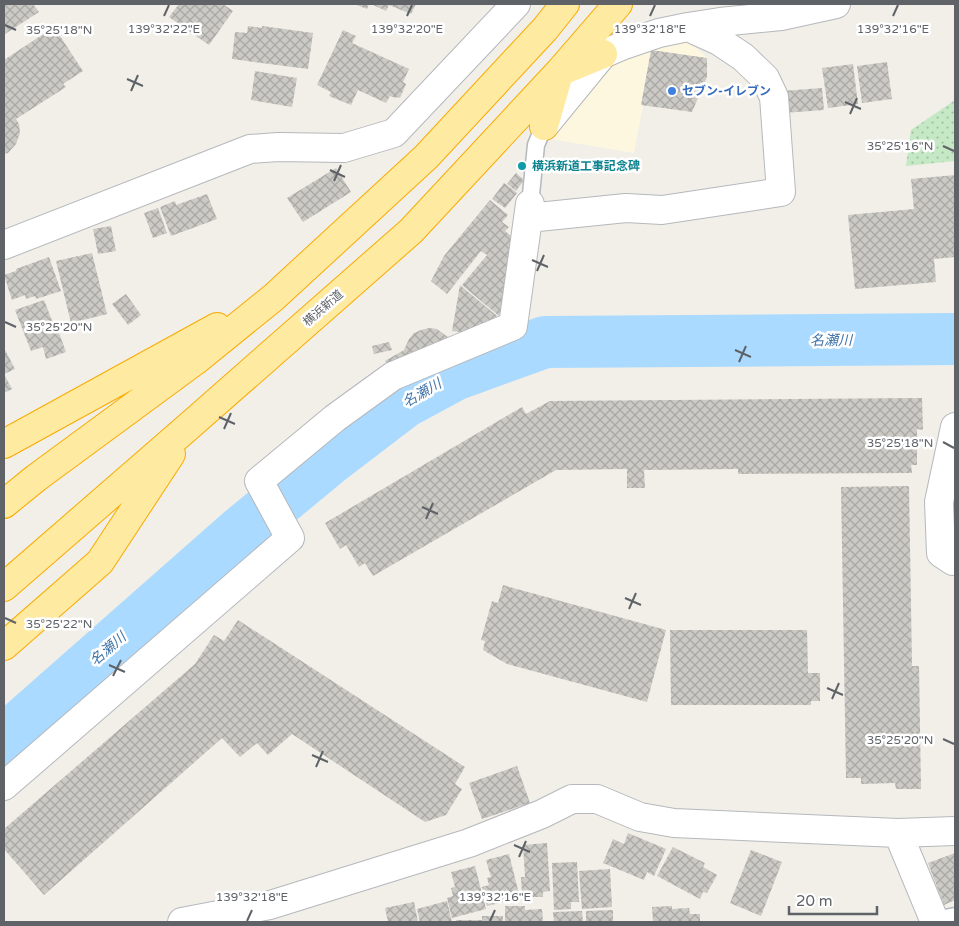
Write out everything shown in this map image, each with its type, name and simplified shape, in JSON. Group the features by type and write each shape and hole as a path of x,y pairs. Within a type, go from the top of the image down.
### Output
{"highway":[{"path":"4,504 36,478 195,361 274,297 426,157 545,29 565,4"},
{"name":"横浜新道","path":"4,587 411,231 560,71 618,4"},
{"path":"544,126 560,71 603,54"},
{"path":"4,444 136,370 274,297"},
{"path":"4,646 100,562 188,427"}],"street":[{"path":"544,126 603,54 660,33 720,22 780,16 826,5"},
{"path":"4,245 250,149 278,147 344,148 394,132 504,8"},
{"path":"4,786 290,538 260,481 335,418 393,376 513,326 529,211 626,208 662,210 781,192 774,97 765,78 743,56 719,41 688,28"},
{"path":"955,426 939,502 941,553 955,561"},
{"path":"182,922 270,905 469,843 572,800 597,799 640,817 674,823 898,833 955,831"},
{"path":"898,833 941,919"}],"lane":[{"path":"529,211 536,145 544,126"}],"shaded area":[{"path":"661,42 690,42 707,58 707,77 692,112 643,105 634,153 545,138 551,127 618,62"}],"green space":[{"path":"955,100 955,161 906,166 911,130"}],"building":[{"path":"4,4 33,4 39,12 5,34"},
{"path":"179,4 223,4 233,11 209,45 169,17"},
{"path":"354,4 369,4 367,9"},
{"path":"371,4 416,4 411,14 389,5 386,11"},
{"path":"248,26 313,33 308,69 232,59 235,32 247,33"},
{"path":"54,27 83,71 63,84 66,87 16,119 19,124 20,133 16,144 8,153 4,154 4,60"},
{"path":"343,30 356,36 352,43 409,69 403,82 406,84 400,98 390,96 386,103 358,90 351,105 329,96 331,92 317,85"},
{"name":"セブン-イレブン","path":"651,50 707,58 707,77 692,112 641,105"},
{"path":"887,62 892,99 862,103 857,66"},
{"path":"853,64 858,104 828,108 822,68"},
{"path":"255,71 297,78 292,107 251,100"},
{"path":"822,88 824,110 783,113 782,91"},
{"path":"336,168 351,192 303,222 287,198"},
{"path":"516,173 524,180 516,191 507,184"},
{"path":"955,175 955,257 934,259 936,282 855,289 848,215 914,209 911,179"},
{"path":"504,183 517,193 505,208 492,199"},
{"path":"207,194 217,219 171,236 160,207 175,201 176,205"},
{"path":"490,200 508,215 502,222 509,227 505,231 517,241 499,316 462,285 487,255 481,251 447,294 431,281 444,256"},
{"path":"158,208 167,233 153,238 144,213"},
{"path":"111,226 116,251 98,254 93,229"},
{"path":"92,253 107,314 71,323 56,261"},
{"path":"49,257 61,291 36,299 35,296 26,299 25,295 12,300 4,275"},
{"path":"460,285 497,316 468,333 452,331"},
{"path":"126,294 141,315 128,325 112,304"},
{"path":"44,300 53,323 55,322 66,352 46,359 43,347 31,351 15,310"},
{"path":"429,328 437,329 449,338 390,370 385,361 404,350 414,333"},
{"path":"389,342 392,350 374,354 372,346"},
{"path":"4,348 15,369 4,374"},
{"path":"4,374 12,389 4,393"},
{"path":"922,398 923,430 917,429 917,465 911,465 912,473 738,474 738,469 644,470 645,488 627,488 627,469 556,470 373,576 365,563 359,567 346,545 340,549 325,523 522,407 526,414 550,401"},
{"path":"909,486 912,666 919,666 921,789 896,789 895,783 861,784 861,778 846,778 841,487"},
{"path":"503,585 666,630 647,702 507,664 483,650 485,641 481,640 492,601 498,603"},
{"path":"238,620 465,767 455,784 462,789 446,815 425,822 292,734 268,755 257,743 240,757 222,738 44,895 4,849 4,829 195,664 214,635 224,641"},
{"path":"670,630 807,630 808,673 820,673 820,701 811,701 811,705 671,705"},
{"path":"517,766 530,803 482,819 469,783"},
{"path":"628,833 666,849 654,876 647,872 644,880 603,863 613,839 624,844"},
{"path":"547,843 550,891 543,892 543,897 522,897 521,877 525,877 523,845"},
{"path":"673,847 705,863 703,867 717,875 707,893 703,892 700,899 657,876"},
{"path":"751,850 782,862 761,916 730,903"},
{"path":"955,853 955,900 944,905 928,863"},
{"path":"509,854 520,898 487,906 482,887 489,885 487,878 491,877 486,860"},
{"path":"577,862 579,902 571,902 571,909 554,910 552,863"},
{"path":"475,866 486,909 452,918 447,898 453,896 451,888 455,887 451,872"},
{"path":"610,869 612,907 582,909 579,871"},
{"path":"447,901 452,922 420,922 417,909"},
{"path":"414,902 418,922 388,922 385,908"},
{"path":"505,906 525,906 525,910 542,909 543,922 505,922"},
{"path":"672,906 672,909 689,908 690,914 700,914 700,922 653,922 652,907"},
{"path":"613,910 613,922 586,922 586,911"},
{"path":"582,911 583,922 554,922 553,912"},
{"path":"482,916 503,916 503,922 456,922 456,920 482,920"}],"waterway":[{"name":"名瀬川","path":"4,741 241,532 332,457 404,402 454,375 545,342 955,339"}],"place":[{"name":"セブン-イレブン","path":"672,91"},
{"name":"横浜新道工事記念碑","path":"522,166"}]}
